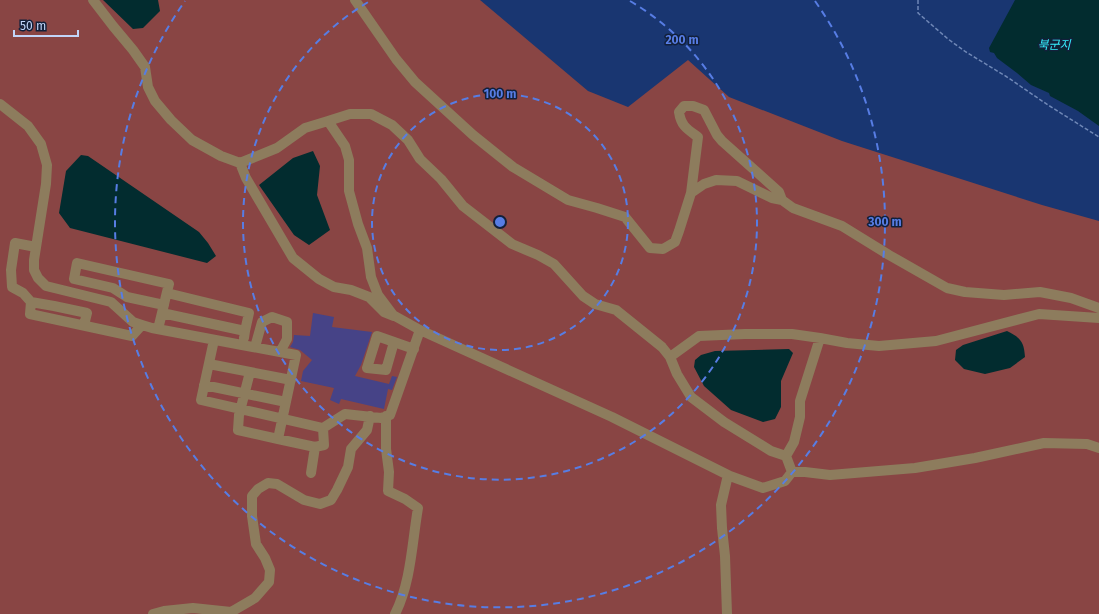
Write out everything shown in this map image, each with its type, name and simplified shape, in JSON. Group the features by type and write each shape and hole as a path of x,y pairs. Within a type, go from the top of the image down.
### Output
{"lane":[{"path":"93,0 145,67 148,87 155,101 170,120 192,140 221,156 240,163 277,148 305,128 350,114 371,114 392,125 408,140 420,159 441,179 463,206 512,244 538,255 554,264 582,296 595,304 616,310 662,347 670,356 677,374 691,397 724,422 771,451 786,456"},
{"path":"356,0 396,59 415,82 473,135 513,167 568,200 624,217 650,248 663,249 675,242 692,192 698,137 685,128 680,119 679,112 684,106 693,106 704,110 717,135 779,192 782,200"},
{"path":"0,104 28,126 41,144 48,165 34,260 34,270 38,278 46,286 111,302 133,322 142,325 296,355 278,439"},
{"path":"328,120 345,146 349,160 349,191 358,224 367,248 371,277 378,295 394,316"},
{"path":"240,163 246,178 293,258 319,279 334,287 351,290 370,297 384,312 420,330 612,417 728,475 763,488 786,481 792,472"},
{"path":"692,192 704,184 716,180 737,181 772,198 782,200 793,208 842,226 947,288 965,292 1004,295 1040,292 1071,298 1099,308"},
{"path":"36,247 15,243 11,270 12,287 23,293 31,302 30,314 132,336 142,325"},
{"path":"158,329 163,309 167,293 169,284 77,263 74,279 113,288 127,298 163,309 245,331"},
{"path":"167,293 287,322 288,338 280,352"},
{"path":"242,345 250,313"},
{"path":"670,356 699,336 792,334 846,343 879,346 936,341 1039,314 1099,318"},
{"path":"255,348 262,322 272,318"},
{"path":"214,340 201,400 323,428 345,414 381,418 390,415 420,330"},
{"path":"786,456 794,442 800,417 800,401 820,338"},
{"path":"394,342 414,348"},
{"path":"208,364 290,380"},
{"path":"250,372 244,394 238,430 316,447 324,445 323,428"},
{"path":"204,385 286,402"},
{"path":"153,614 164,611 193,608 231,612 255,598 269,582 270,570 265,558 256,544 252,516 252,496 258,489 268,483 278,484 304,500 320,504 331,500 348,467 351,449 367,430 370,416"},
{"path":"386,416 386,449 389,472 388,490 418,508 410,564 404,589 395,614"},
{"path":"792,472 830,475 915,468 975,458 1044,443 1087,444 1099,448"},
{"path":"311,473 316,447"},
{"path":"786,456 792,472"},
{"path":"727,614 721,505 728,475"}],"path":[{"path":"918,0 918,13 948,39 1099,137"}],"shaded area":[{"path":"0,0 480,0 588,91 628,107 688,60 729,97 842,141 1042,205 1099,221 1099,614 0,614"}],"water":[{"path":"103,0 158,0 160,11 143,28 133,29"},
{"name":"북군지","path":"1015,0 1099,0 1099,126 1078,111 1050,96 1049,93 1031,85 997,58 994,53 990,52 989,48"},
{"path":"313,151 320,166 317,195 330,230 309,245 294,235 259,185 293,158"},
{"path":"81,155 88,156 199,232 216,256 207,263 70,228 59,213 66,171"},
{"path":"1007,331 1019,338 1023,344 1025,357 1010,368 985,374 964,369 955,360 956,350 963,345"},
{"path":"789,349 793,353 781,381 781,407 775,419 763,422 731,410 704,386 694,367 695,360 701,355 715,351"}],"building":[{"path":"313,313 334,317 332,327 372,332 361,365 355,376 389,384 392,376 397,377 392,390 388,389 384,409 341,399 339,404 330,400 334,388 301,381 303,371 312,360 300,350 290,347 293,342 294,335 310,336"}]}
